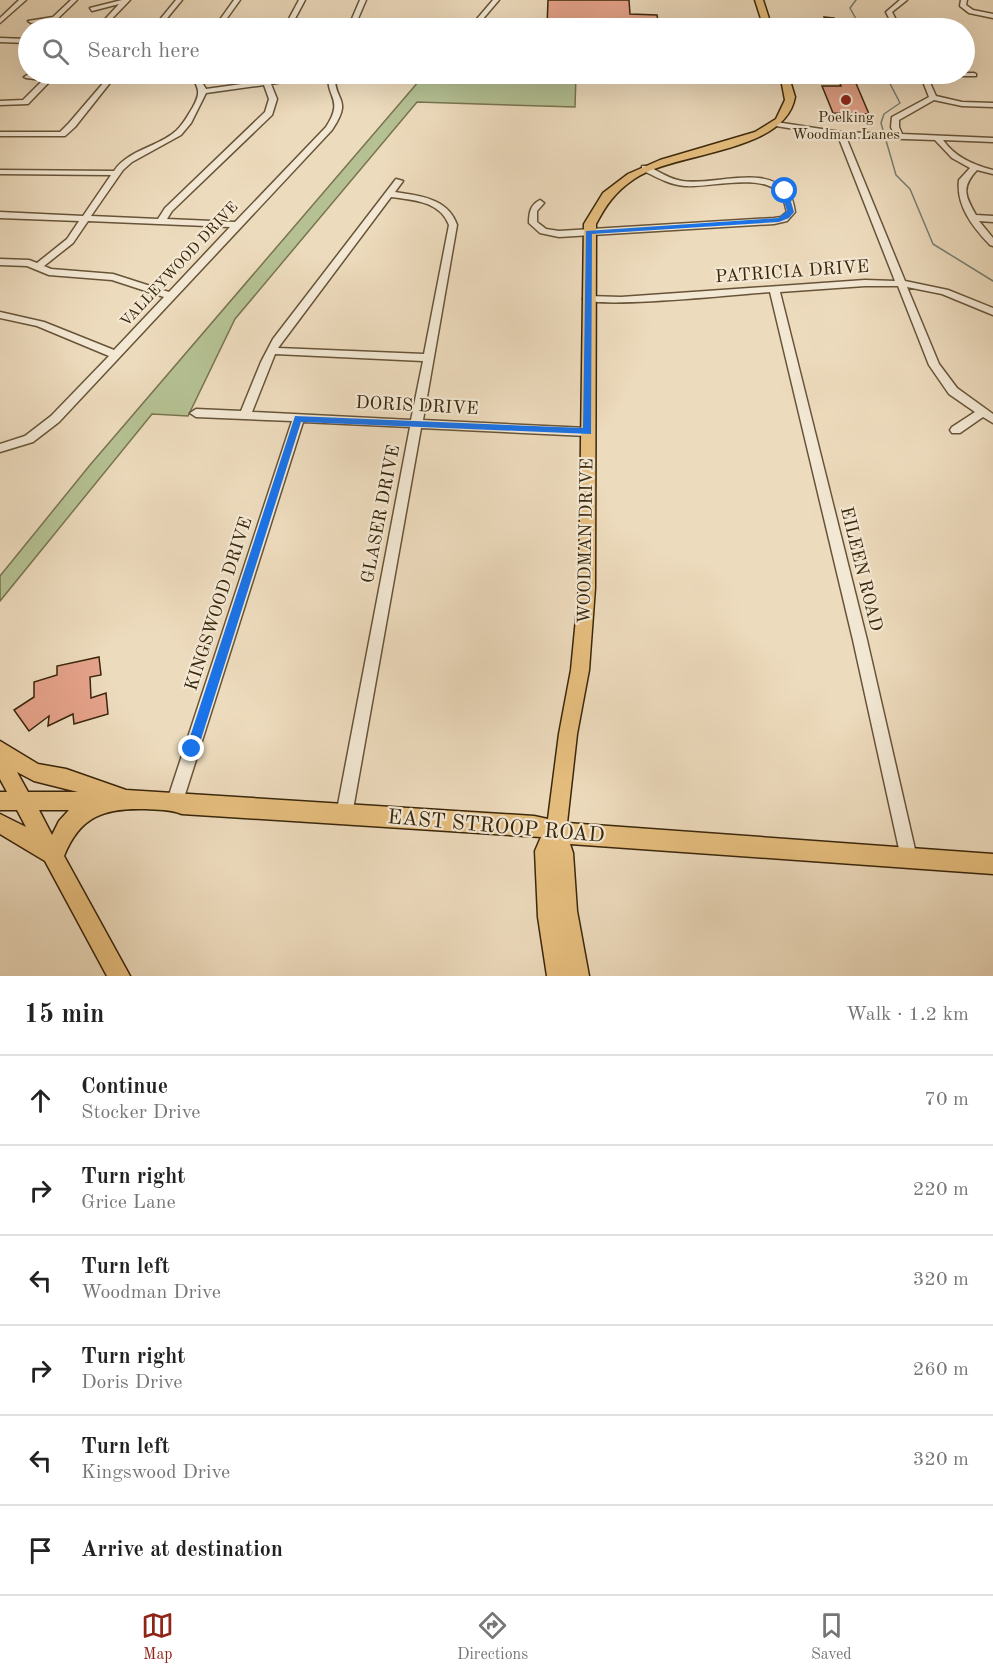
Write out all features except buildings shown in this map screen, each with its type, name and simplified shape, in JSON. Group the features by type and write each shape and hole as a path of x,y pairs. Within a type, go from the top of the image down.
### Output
{"main road":[{"path":"759,0 765,18"},
{"path":"776,124 790,100 786,84"},
{"name":"WOODMAN DRIVE","path":"558,976 549,917 545,851 556,830 584,638 587,588 588,232 593,214 602,200 624,179 645,168 750,137 776,124"},
{"path":"0,750 34,772 66,778 127,799"},
{"path":"0,760 119,976"},
{"name":"EAST STROOP ROAD","path":"0,801 127,799 175,801 182,804 534,826 577,835 993,864"},
{"path":"54,855 69,821 105,801"},
{"path":"0,824 16,831 38,849 54,855"},
{"name":"WOODMAN DRIVE","path":"556,830 563,853 566,911 578,976"}],"street":[{"path":"0,21 23,0"},
{"path":"55,18 74,0"},
{"path":"164,18 179,0"},
{"path":"224,18 237,0"},
{"path":"292,18 302,0"},
{"path":"355,18 363,0"},
{"path":"481,18 496,0"},
{"path":"893,18 890,10 904,0"},
{"path":"964,0 963,6 968,11 993,16"},
{"path":"92,9 126,1"},
{"path":"110,18 126,1"},
{"path":"0,40 18,41"},
{"path":"0,103 26,102 43,84"},
{"path":"0,134 62,134 72,126 106,84"},
{"path":"39,266 66,246 116,173 129,160 165,142 182,130 202,100 204,91 200,84"},
{"path":"204,91 237,84"},
{"path":"161,222 168,210 269,112 273,99 268,84"},
{"name":"VALLEYWOOD DRIVE","path":"0,448 29,439 47,427 335,119 340,103 332,84"},
{"path":"927,84 933,98"},
{"path":"899,136 895,127 895,119 933,98 962,104 993,105"},
{"path":"776,124 841,134 993,140"},
{"path":"841,134 938,373 953,391 993,419"},
{"path":"938,138 948,152 975,167 993,172"},
{"path":"975,167 965,177 962,190 974,218 993,243"},
{"path":"540,203 532,215 533,223 539,228 554,233 774,221 787,217 791,209 785,191 773,183 756,180 681,183 645,168"},
{"path":"0,172 116,173"},
{"path":"245,416 271,351 399,181"},
{"name":"GLASER DRIVE","path":"344,815 453,231 453,220 444,209 431,202 389,194"},
{"path":"0,215 237,225"},
{"path":"974,218 993,219"},
{"path":"0,262 29,263 49,272 120,278 171,296"},
{"name":"PATRICIA DRIVE","path":"588,299 621,300 865,283 900,284 942,289 993,312"},
{"name":"EILEEN ROAD","path":"774,289 860,640 909,858"},
{"path":"0,315 40,324 116,354"},
{"path":"271,351 429,358"},
{"path":"956,430 982,412"},
{"name":"DORIS DRIVE","path":"196,413 587,432"},
{"name":"KINGSWOOD DRIVE","path":"175,801 298,419"}],"green space":[{"path":"416,84 576,84 575,107 417,102 235,319 188,416 152,414 0,601 0,576 90,465"}],"waterway":[{"path":"856,0 850,8 856,18"},
{"path":"890,84 900,103 884,114 881,123 896,175 910,189 933,244 993,281"}],"place":[{"name":"Poelking Woodman Lanes","path":"846,100"}],"route":[{"path":"192,749 298,419 587,432 588,232 784,219 791,212 785,191"}]}
